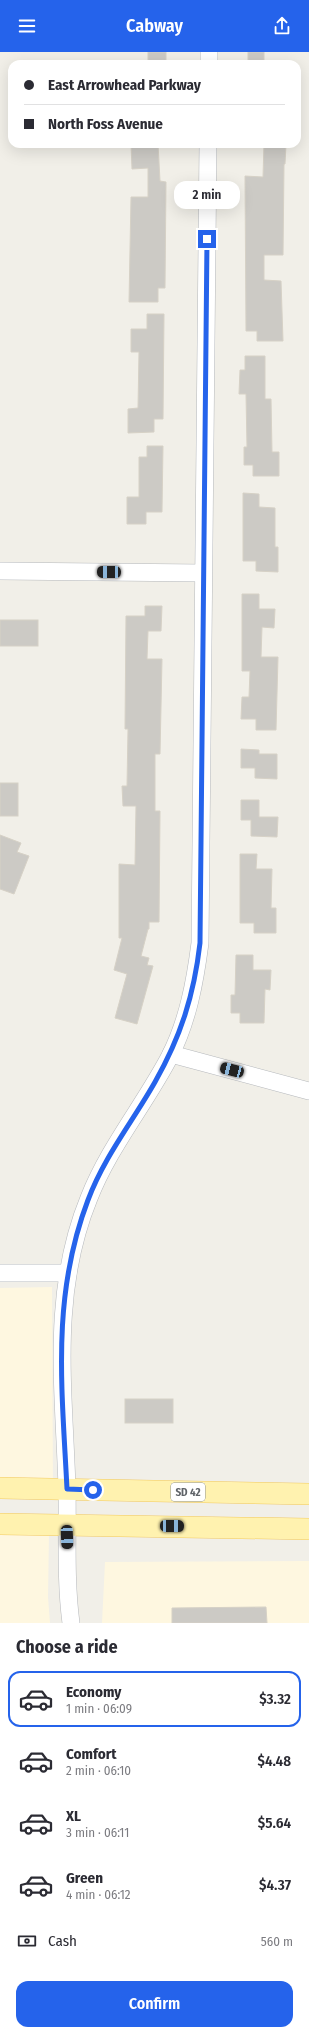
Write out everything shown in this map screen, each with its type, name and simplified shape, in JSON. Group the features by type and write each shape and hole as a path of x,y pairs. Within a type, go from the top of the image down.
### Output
{"main road":[{"name":"SD 42","path":"0,1488 309,1494"},
{"path":"0,1524 66,1523 309,1528"}],"street":[{"path":"71,1623 66,1523 67,1489 61,1328 68,1273 88,1199 111,1153 155,1083 171,1054 191,1000 200,943 208,148"},
{"path":"0,571 203,573"},
{"path":"171,1054 309,1091"},
{"path":"0,1273 68,1273"}],"shaded area":[{"path":"52,1287 53,1496 0,1496 0,1288"},
{"path":"0,1535 49,1535 48,1597 50,1623 0,1623"},
{"path":"309,1561 309,1623 102,1623 105,1562"}],"building":[{"path":"148,52 166,52 166,60 148,60"},
{"path":"248,52 264,52 264,60 248,60"},
{"path":"131,148 158,148 160,181 166,182 165,288 158,288 158,302 129,302 131,197 148,197 148,168 132,169"},
{"path":"264,148 286,148 284,164 283,255 264,255 264,280 281,281 283,341 257,341 257,331 246,331 245,176 263,177"},
{"path":"147,314 164,314 163,419 154,419 154,432 128,433 128,409 138,408 139,352 131,352 131,329 147,329"},
{"path":"245,356 265,356 265,399 271,399 272,452 279,452 279,476 253,476 253,465 244,465 244,447 247,447 246,394 239,394 240,370 245,370"},
{"path":"147,446 163,446 162,512 146,512 146,524 127,524 127,497 139,497 139,457 147,457"},
{"path":"243,493 259,494 259,507 275,508 275,547 278,547 278,572 256,571 256,561 243,561"},
{"path":"242,594 259,594 259,609 275,609 274,628 262,627 261,657 278,657 276,730 256,730 256,719 241,719 242,697 249,697 250,671 242,671"},
{"path":"145,606 162,606 161,631 148,631 147,659 162,659 160,754 155,754 155,811 160,811 159,922 149,922 149,929 141,956 149,958 147,965 153,966 137,1024 115,1018 127,974 114,970 122,938 119,938 119,864 135,865 136,806 123,806 122,786 127,786 128,729 125,729 126,616 145,616"},
{"path":"0,620 38,620 38,646 0,646"},
{"path":"241,749 259,750 259,754 277,754 277,779 255,778 255,768 241,768"},
{"path":"0,783 18,783 18,816 0,816"},
{"path":"241,800 259,800 259,817 278,817 277,837 251,836 251,820 241,820"},
{"path":"0,835 21,843 17,852 29,856 14,894 0,889"},
{"path":"240,854 257,854 256,869 272,869 271,908 276,908 276,933 254,933 254,923 240,923"},
{"path":"236,955 253,955 253,970 271,970 270,990 265,989 264,1023 240,1023 240,1013 231,1013 231,995 235,995"},
{"path":"125,1399 173,1399 173,1423 125,1423"},
{"path":"266,1607 267,1623 172,1623 172,1608"}],"route":[{"path":"93,1490 67,1489 62,1400 61,1328 63,1302 68,1273 73,1248 88,1199 111,1153 155,1083 171,1054 183,1025 191,1000 200,943 207,239"}]}
